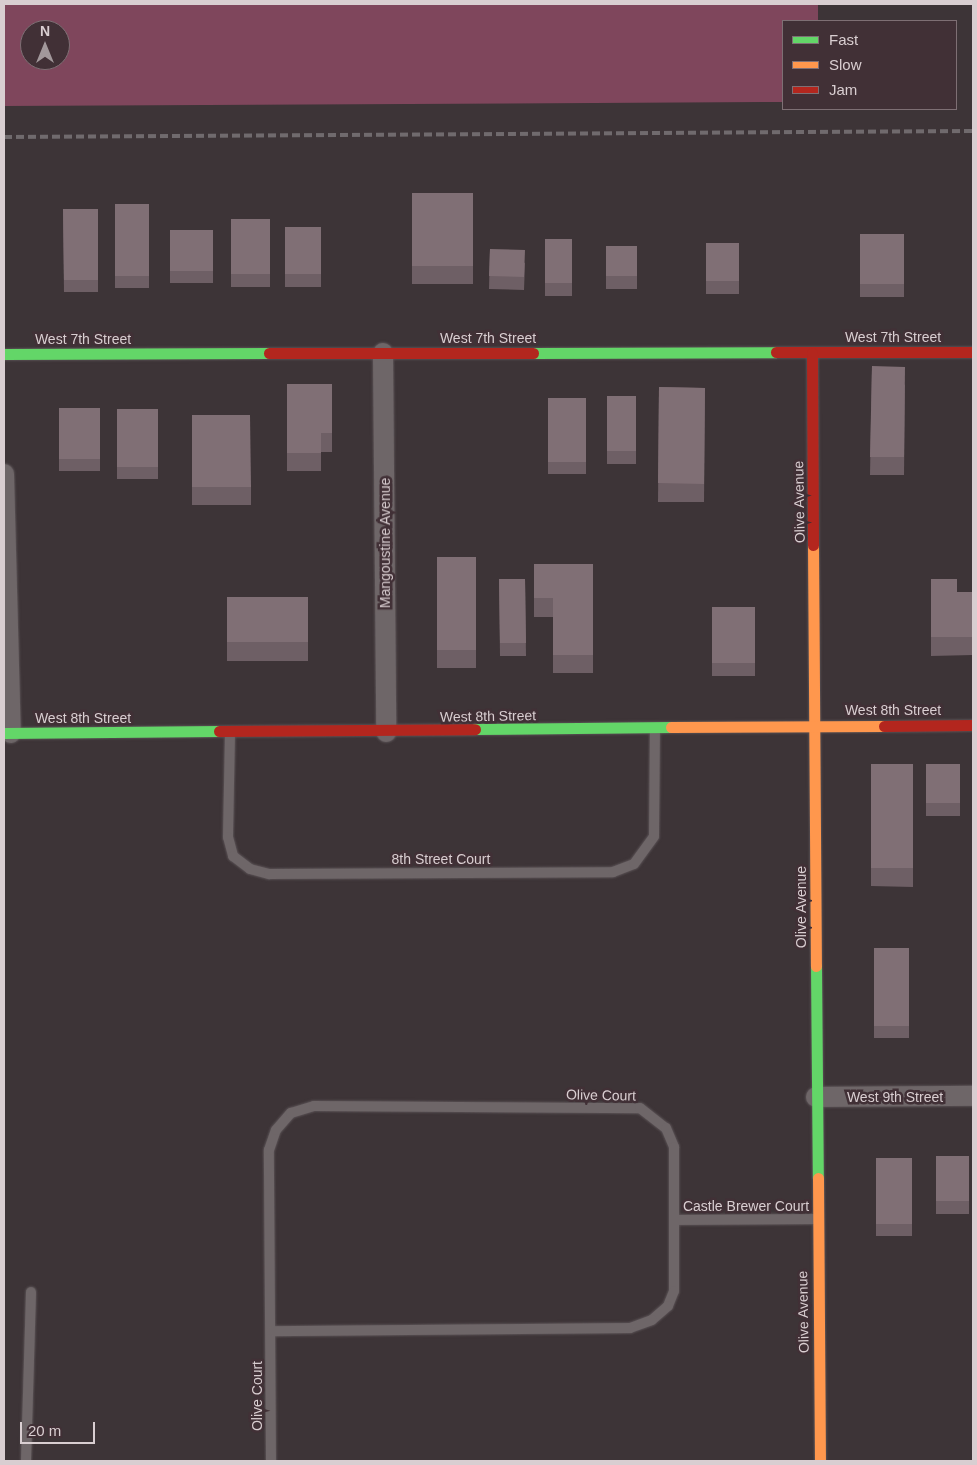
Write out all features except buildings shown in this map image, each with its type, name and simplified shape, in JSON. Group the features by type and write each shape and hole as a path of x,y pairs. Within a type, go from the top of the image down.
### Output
{"street":[{"name":"West 7th Street","path":"4,354 973,352"},
{"name":"Mangoustine Avenue","path":"383,353 386,732"},
{"name":"Olive Avenue","path":"812,353 817,726 816,1097 820,1461"},
{"path":"4,474 8,733"},
{"name":"West 8th Street","path":"8,733 386,732 973,725"},
{"name":"West 9th Street","path":"816,1097 973,1096"}],"lane":[{"name":"8th Street Court","path":"230,732 228,837 233,856 250,868 269,874 613,872 634,864 654,836 655,728"},
{"name":"Olive Court","path":"271,1461 272,1331 269,1150 276,1130 291,1113 314,1106 640,1108 666,1128 674,1148 674,1291 668,1306 652,1320 630,1328 272,1331"},
{"name":"Castle Brewer Court","path":"674,1220 817,1219"},
{"path":"26,1461 31,1292"}],"shaded area":[{"path":"4,4 818,4 818,20 782,20 782,102 4,106"}],"railway":[{"path":"4,137 973,131"}],"traffic: fast":[{"path":"533,353 776,352"},
{"path":"4,354 269,353"},
{"path":"475,729 671,727"},
{"path":"4,733 219,731"},
{"path":"816,966 818,1178"}],"traffic: slow":[{"path":"813,545 816,966"},
{"path":"671,727 884,726"},
{"path":"818,1178 820,1461"}],"traffic: jam":[{"path":"776,352 973,352"},
{"path":"269,353 533,353"},
{"path":"812,353 813,545"},
{"path":"884,726 973,725"},
{"path":"219,731 475,729"}]}
